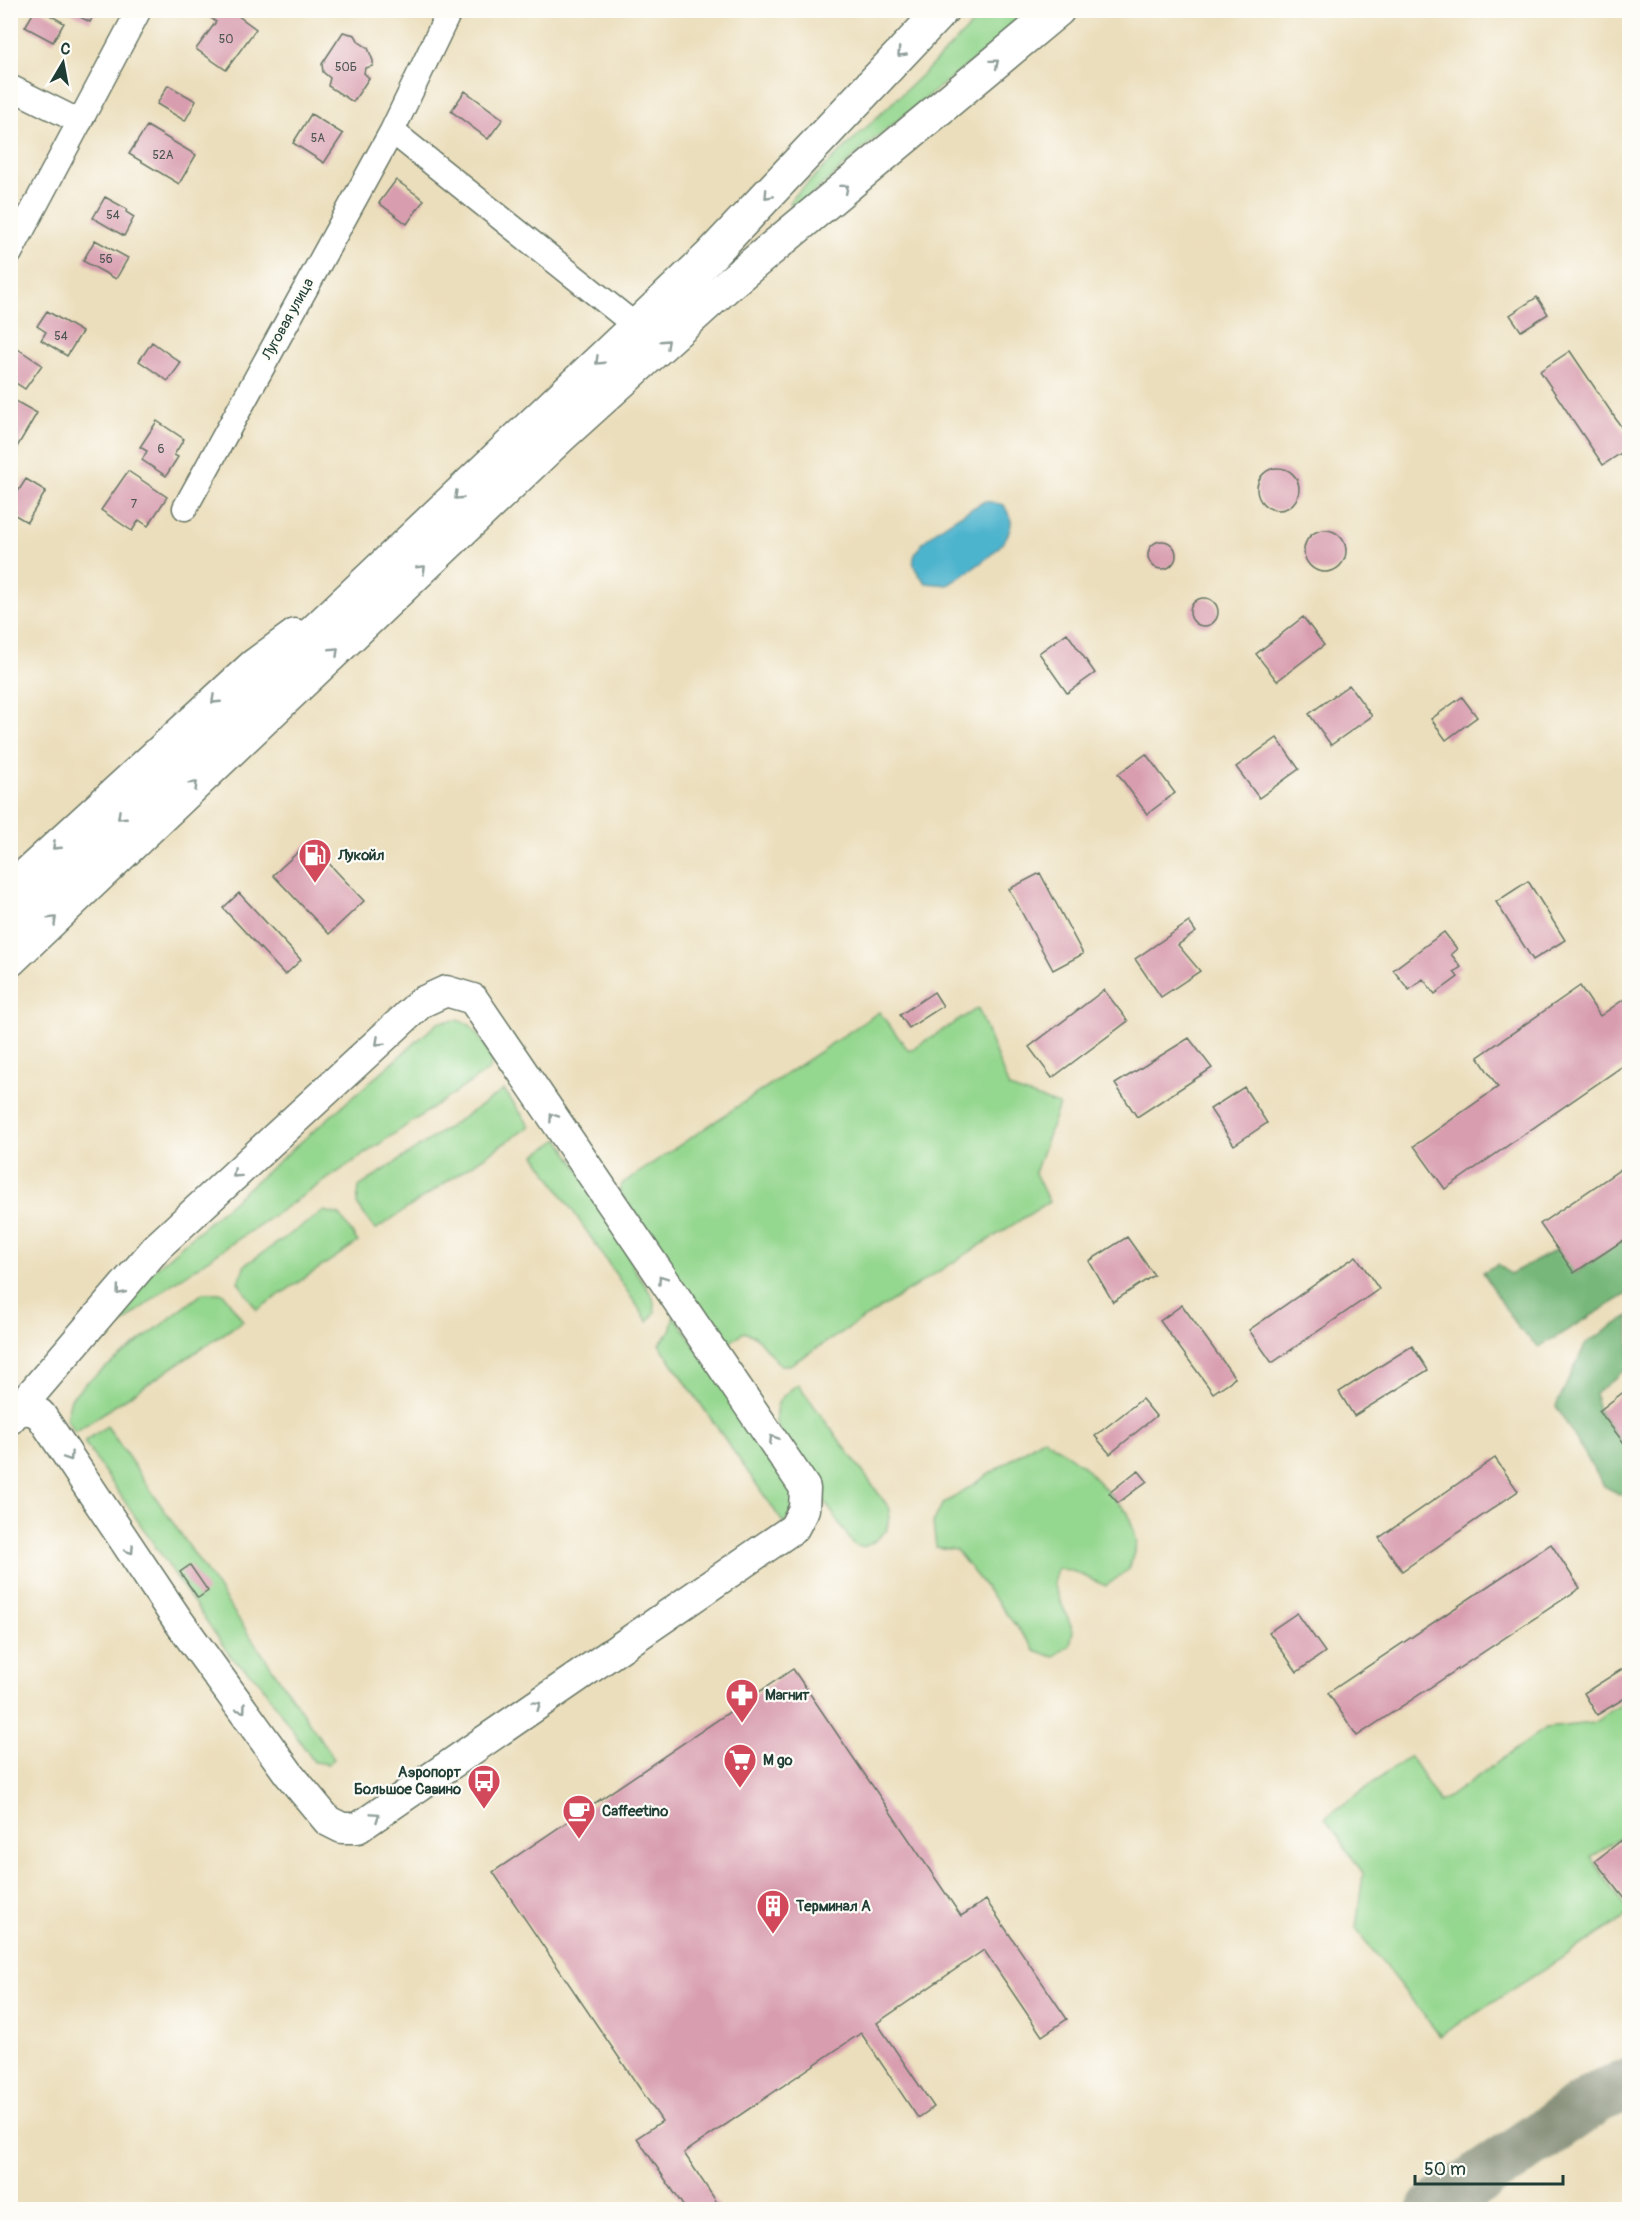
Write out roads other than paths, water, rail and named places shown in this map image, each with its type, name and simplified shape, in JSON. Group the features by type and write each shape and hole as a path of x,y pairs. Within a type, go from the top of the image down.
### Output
{"main road":[{"path":"10,920 709,257 942,10"},
{"path":"10,960 559,438 730,283 1058,10"}],"street":[{"path":"10,253 139,10"},
{"name":"Луговая улица","path":"184,508 392,131 450,10"},
{"path":"10,87 80,122"},
{"path":"392,131 636,326"},
{"path":"10,888 254,664 377,574"},
{"path":"446,991 473,999 805,1488 804,1509 794,1528 599,1663 358,1828 342,1828 328,1821 282,1765 177,1619 40,1414 28,1409 15,1415 158,1246 422,1002 446,991"}],"water":[{"path":"985,501 1004,505 1011,522 1004,541 987,558 948,585 926,583 915,568 914,558 918,549 939,529"}],"place":[{"name":"Лукойл","path":"315,884"},
{"name":"Магнит","path":"742,1724"},
{"name":"М go","path":"740,1789"},
{"name":"Аэропорт Большое Савино","path":"484,1810"},
{"name":"Caffeetino","path":"579,1840"},
{"name":"Терминал А","path":"773,1935"}]}
